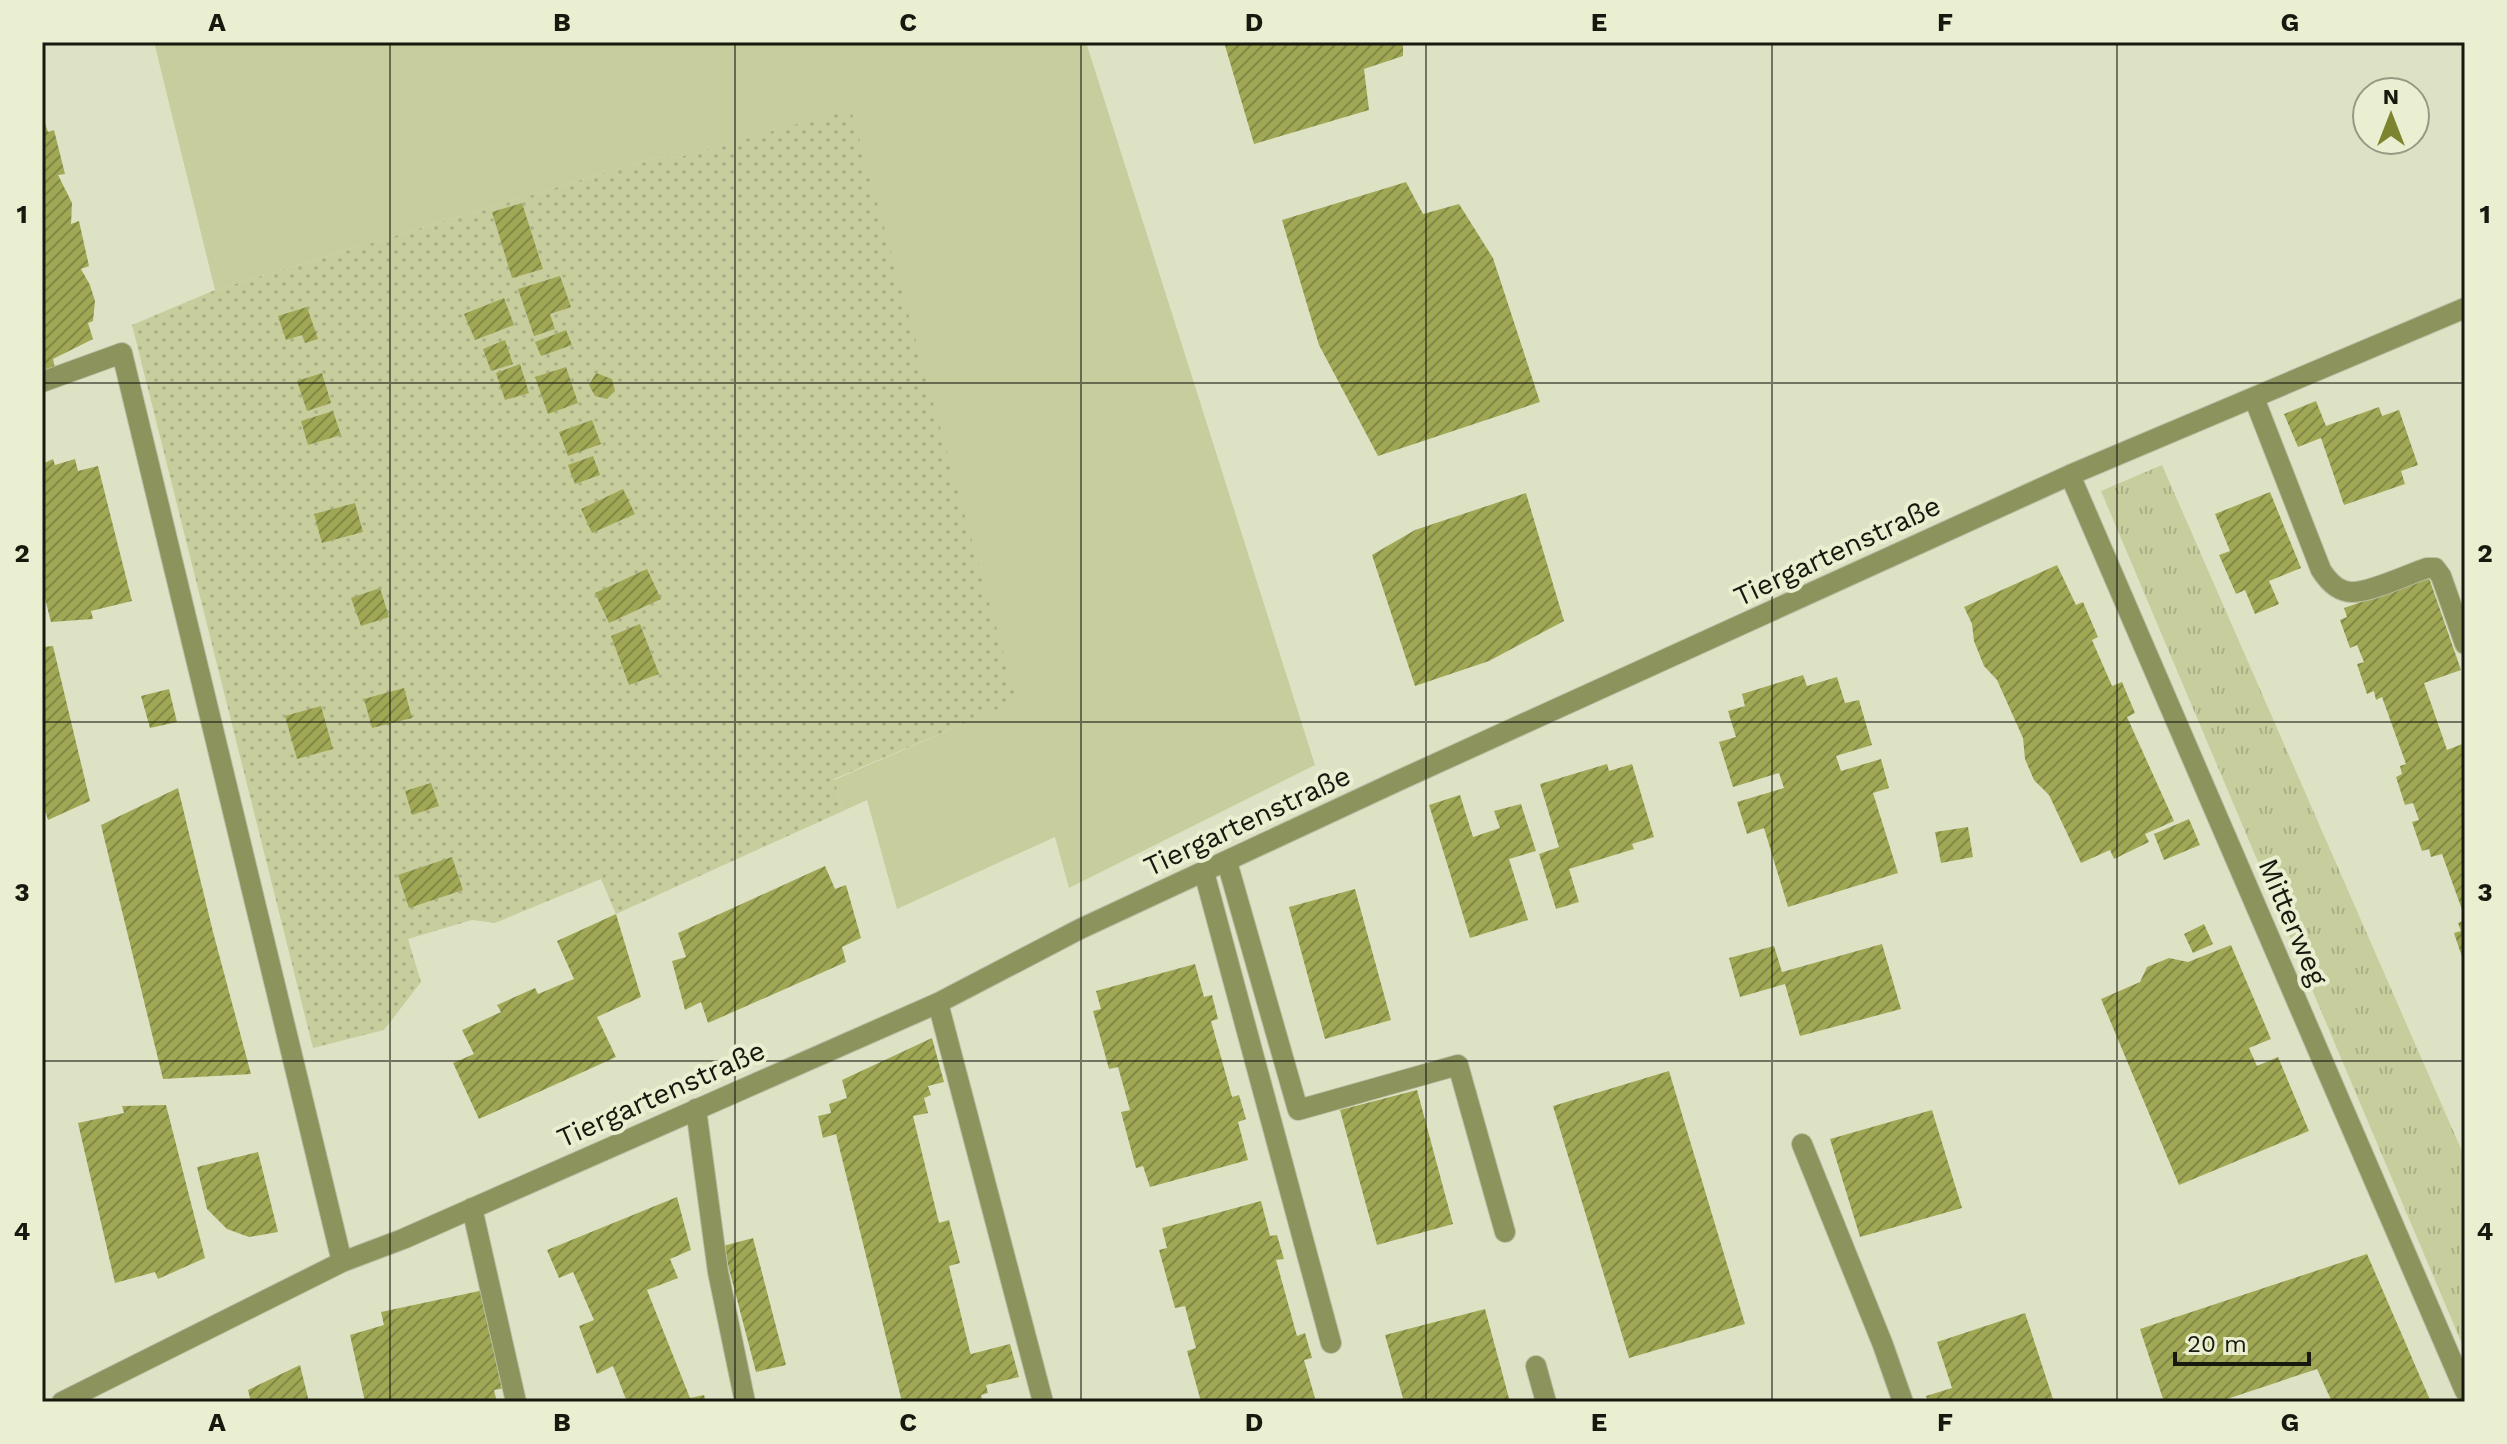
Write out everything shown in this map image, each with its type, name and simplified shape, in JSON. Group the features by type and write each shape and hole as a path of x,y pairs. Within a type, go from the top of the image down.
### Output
{"street":[{"name":"Tiergartenstraße","path":"62,1402 342,1262 403,1239 938,1003 1080,929 1402,779 2070,475 2465,308"},
{"path":"42,382 122,353 342,1262"},
{"path":"2254,398 2326,578 2337,588 2352,593 2435,568 2441,576 2465,644"},
{"name":"Mitterweg","path":"2070,475 2465,1391"},
{"path":"1227,862 1298,1110 1458,1065 1505,1232"},
{"path":"1204,872 1331,1343"},
{"path":"938,1003 1043,1402"},
{"path":"696,1109 718,1272 745,1402"},
{"path":"1802,1144 1903,1402"},
{"path":"472,1208 516,1402"},
{"path":"1536,1366 1546,1402"}],"green space":[{"path":"154,42 1086,42 1315,765 1069,888 1055,837 897,909 867,800 843,811 834,780 1016,701 851,110 680,157 654,158 215,290"},
{"path":"851,109 1017,701 834,779 843,811 616,914 601,879 495,923 472,920 408,939 421,982 384,1030 313,1048 132,325 215,290 654,158 680,157"},
{"path":"2162,465 2465,1158 2465,1351 2101,491"}],"building":[{"path":"1224,42 1403,42 1403,56 1364,69 1369,110 1254,144"},
{"path":"42,114 48,132 54,130 65,174 58,175 72,203 71,224 79,221 89,266 81,269 95,301 93,321 88,323 93,339 53,359 55,368 42,373"},
{"path":"1406,182 1423,214 1459,204 1493,258 1540,402 1378,456 1319,345 1282,220"},
{"path":"522,203 543,269 512,278 492,212"},
{"path":"560,276 571,307 550,314 555,329 534,336 518,289"},
{"path":"504,298 514,325 475,340 464,314"},
{"path":"307,307 318,339 305,343 302,335 286,340 278,316"},
{"path":"566,330 572,345 541,356 535,342"},
{"path":"505,340 513,364 491,371 483,349"},
{"path":"520,364 529,393 505,400 496,373"},
{"path":"566,367 578,403 548,414 535,377"},
{"path":"322,373 331,403 307,411 297,381"},
{"path":"596,373 612,379 615,391 607,399 595,396 589,385"},
{"path":"2316,401 2326,426 2379,407 2382,416 2399,410 2418,465 2401,471 2405,484 2344,505 2321,438 2298,447 2284,414"},
{"path":"333,411 341,435 308,445 301,421"},
{"path":"592,420 601,444 568,456 559,432"},
{"path":"593,456 600,475 575,484 568,465"},
{"path":"53,459 55,465 75,459 78,471 98,466 132,601 91,611 93,619 51,622 42,587 42,464"},
{"path":"623,489 635,514 592,533 581,509"},
{"path":"2270,492 2301,568 2269,581 2279,604 2255,614 2245,590 2236,594 2219,555 2230,551 2215,514"},
{"path":"1526,493 1564,621 1489,661 1415,686 1372,555 1415,530"},
{"path":"355,503 363,532 322,543 314,514"},
{"path":"2057,565 2076,605 2083,602 2098,637 2092,640 2112,686 2122,682 2135,713 2127,717 2174,821 2145,834 2149,842 2114,859 2110,850 2081,863 2049,795 2034,780 2025,759 2023,738 1997,680 1984,666 1964,607"},
{"path":"647,569 661,599 609,623 595,593"},
{"path":"2429,578 2461,670 2424,683 2447,750 2465,743 2465,918 2442,854 2431,857 2429,849 2422,851 2412,822 2419,820 2413,803 2405,805 2396,777 2402,774 2400,766 2406,764 2382,697 2376,700 2374,691 2367,694 2357,664 2364,662 2357,645 2350,648 2340,620 2347,617 2344,608"},
{"path":"380,588 389,617 361,626 351,598"},
{"path":"640,624 659,674 629,685 611,636"},
{"path":"53,646 90,801 48,820 46,813 42,814 42,647"},
{"path":"1803,675 1807,686 1837,677 1845,703 1859,700 1872,745 1836,756 1841,771 1881,759 1889,788 1873,793 1898,873 1788,907 1764,828 1747,834 1737,802 1784,788 1779,773 1733,787 1719,742 1736,737 1728,711 1745,706 1742,694"},
{"path":"404,688 412,718 372,728 364,699"},
{"path":"169,689 177,722 150,728 141,696"},
{"path":"321,706 333,749 297,759 285,716"},
{"path":"1607,764 1609,771 1632,764 1654,837 1632,844 1634,849 1569,869 1579,902 1556,909 1539,854 1559,847 1540,784"},
{"path":"431,783 439,806 412,815 405,791"},
{"path":"178,788 251,1074 163,1079 101,825"},
{"path":"1460,795 1473,837 1500,828 1494,811 1521,804 1536,851 1509,859 1528,920 1470,938 1429,805"},
{"path":"2189,819 2200,845 2164,860 2154,834"},
{"path":"1968,827 1973,857 1941,863 1935,832"},
{"path":"452,857 463,890 409,908 398,875"},
{"path":"825,866 835,889 846,885 861,938 842,947 846,962 708,1023 701,1002 685,1010 672,961 686,957 678,933"},
{"path":"1355,889 1391,1020 1325,1039 1289,907"},
{"path":"616,914 641,997 597,1017 616,1057 479,1119 453,1063 474,1054 462,1030 501,1012 497,1005 535,988 538,994 574,979 557,941"},
{"path":"2465,920 2464,963 2454,933 2461,931 2458,923"},
{"path":"2204,924 2213,944 2193,953 2184,934"},
{"path":"1882,944 1901,1009 1800,1036 1785,984 1740,997 1729,958 1774,946 1782,972"},
{"path":"2231,945 2271,1039 2249,1048 2257,1066 2278,1057 2309,1131 2179,1185 2101,999 2140,982 2147,967 2169,958 2188,962"},
{"path":"1195,964 1204,997 1212,995 1218,1019 1211,1021 1232,1097 1239,1095 1246,1119 1238,1122 1248,1160 1150,1187 1143,1166 1136,1168 1121,1112 1130,1110 1118,1067 1109,1069 1093,1011 1101,1009 1096,991"},
{"path":"932,1038 944,1082 928,1086 931,1095 924,1098 928,1113 913,1116 939,1223 949,1220 960,1263 949,1266 970,1352 1010,1344 1019,1377 986,1385 988,1393 981,1395 983,1402 902,1402 836,1134 823,1138 818,1116 831,1113 829,1104 847,1098 842,1080"},
{"path":"1669,1071 1745,1324 1629,1358 1553,1106"},
{"path":"1417,1090 1453,1224 1377,1245 1340,1110"},
{"path":"166,1105 205,1258 158,1279 155,1272 115,1283 78,1123 124,1113 122,1106"},
{"path":"1932,1110 1962,1208 1860,1237 1830,1139"},
{"path":"258,1152 278,1232 249,1237 227,1229 207,1209 197,1167"},
{"path":"677,1197 691,1250 670,1259 678,1278 647,1290 690,1398 704,1395 706,1402 627,1402 613,1366 597,1374 579,1326 594,1320 573,1272 559,1278 547,1250"},
{"path":"1261,1201 1270,1236 1277,1235 1284,1259 1276,1260 1297,1336 1305,1333 1312,1358 1304,1360 1315,1398 1302,1402 1201,1402 1187,1351 1196,1348 1185,1306 1175,1308 1159,1250 1167,1248 1162,1228"},
{"path":"753,1238 786,1365 756,1372 723,1246"},
{"path":"2367,1254 2431,1402 2332,1402 2317,1369 2218,1402 2164,1402 2140,1329"},
{"path":"484,1290 506,1388 494,1390 497,1402 365,1402 350,1335 384,1325 381,1312"},
{"path":"1485,1309 1510,1402 1404,1402 1385,1335"},
{"path":"2025,1313 2054,1402 1928,1402 1926,1396 1952,1388 1937,1342"},
{"path":"300,1365 309,1402 251,1402 248,1390"}]}
